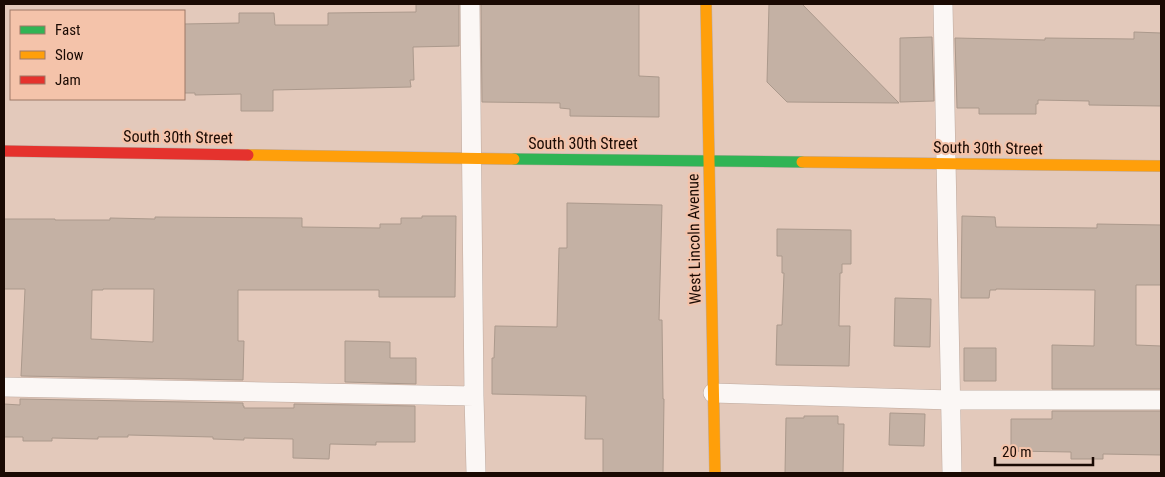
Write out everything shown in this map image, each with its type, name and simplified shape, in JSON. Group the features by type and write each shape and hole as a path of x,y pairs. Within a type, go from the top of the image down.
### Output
{"street":[{"name":"West Lincoln Avenue","path":"706,4 715,473"},
{"name":"South 30th Street","path":"4,151 1161,166"}],"lane":[{"path":"470,4 476,473"},
{"path":"943,4 952,473"},
{"path":"4,387 474,396"},
{"path":"713,393 951,400 1161,400"}],"building":[{"path":"416,4 459,4 459,46 413,47 414,80 410,80 411,87 273,90 273,111 241,111 241,94 195,95 195,93 185,93 185,24 239,23 239,13 274,13 275,25 328,25 328,13 416,12"},
{"path":"481,4 639,4 639,76 659,77 659,117 570,116 570,109 560,108 560,103 482,102"},
{"path":"769,4 802,4 899,103 787,102 767,82"},
{"path":"1134,32 1161,33 1161,106 1089,105 1089,101 1038,100 1036,114 979,114 979,108 957,108 955,38 1134,39"},
{"path":"932,37 934,101 900,102 900,38"},
{"path":"567,203 662,205 659,320 662,320 663,473 603,473 603,439 585,439 586,396 492,394 492,358 494,358 495,326 557,327 559,248 567,248"},
{"path":"422,216 456,216 455,297 379,297 379,290 238,290 238,341 244,341 243,380 21,376 25,289 4,289 4,219 302,218 302,227 380,228 380,224 401,224 401,218 422,218","holes":["154,289 153,342 91,339 92,290"]},
{"path":"962,216 995,217 996,227 1097,228 1097,224 1161,225 1161,285 1136,285 1136,345 1161,346 1161,389 1052,389 1052,345 1094,346 1095,290 996,289 990,290 989,298 961,298"},
{"path":"777,229 851,230 851,264 842,264 842,273 840,273 839,326 850,326 849,366 776,365 777,325 782,325 784,273 782,273 782,256 777,256"},
{"path":"895,298 931,299 930,347 894,346"},
{"path":"345,341 390,342 390,358 416,358 416,384 345,382"},
{"path":"964,348 996,348 996,381 964,381"},
{"path":"20,399 243,403 244,408 294,408 294,404 415,406 415,442 376,442 376,445 330,444 329,459 293,458 293,439 244,438 244,440 213,439 213,437 128,435 128,437 98,437 98,439 52,438 52,441 23,441 23,437 4,437 4,404 20,405"},
{"path":"1052,411 1161,411 1161,455 1103,454 1103,459 1071,459 1071,452 1011,451 1011,419 1052,419"},
{"path":"890,413 925,414 924,446 889,445"},
{"path":"804,416 838,416 838,424 844,424 843,473 785,473 786,418 804,418"}],"traffic: fast":[{"path":"514,159 802,162"}],"traffic: slow":[{"path":"706,4 715,473"},
{"path":"248,155 514,159"},
{"path":"802,162 1161,166"}],"traffic: jam":[{"path":"4,151 248,155"}]}
